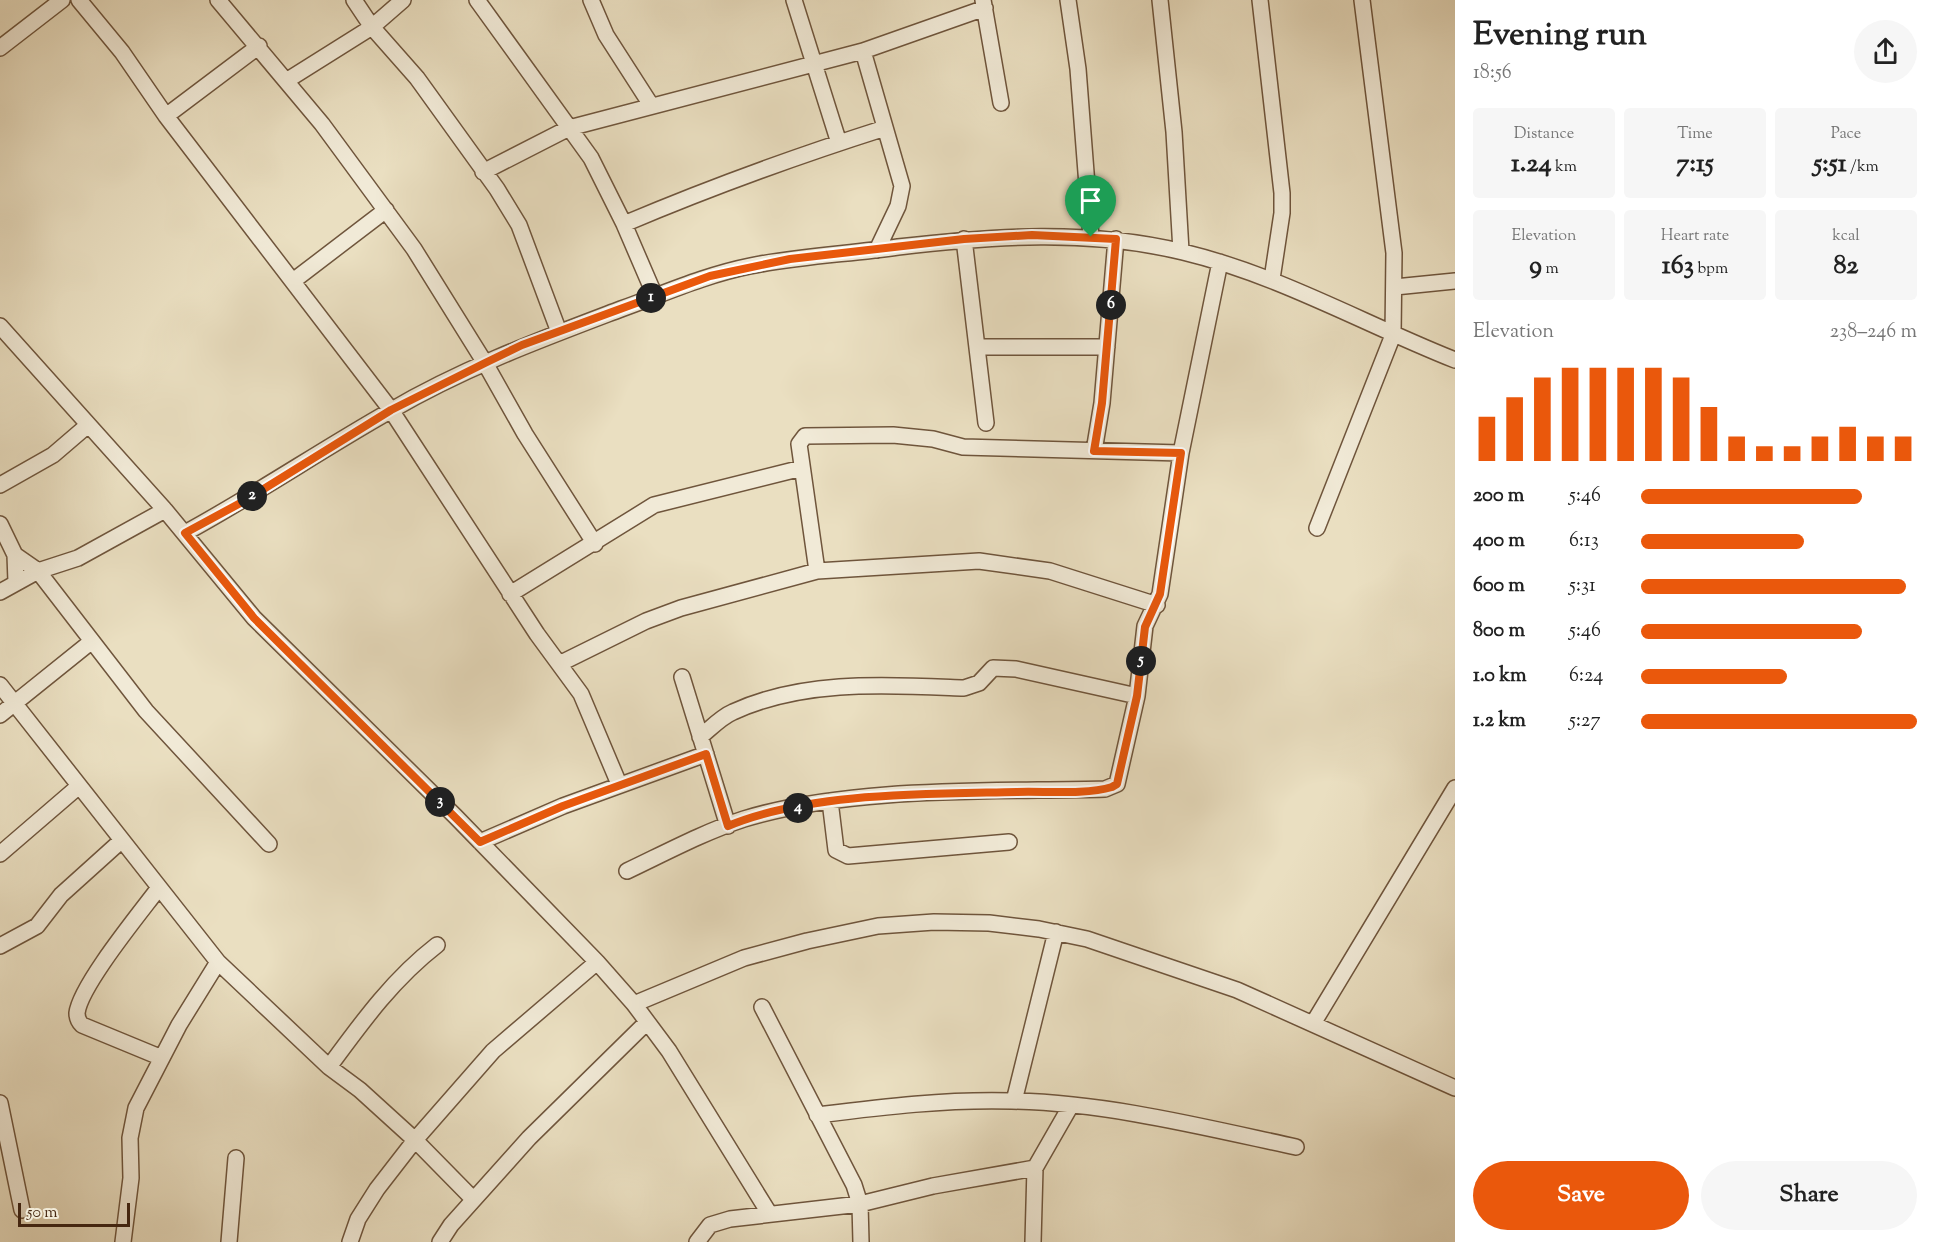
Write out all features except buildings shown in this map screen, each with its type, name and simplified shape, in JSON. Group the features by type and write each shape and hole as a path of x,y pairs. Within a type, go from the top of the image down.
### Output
{"street":[{"path":"1,45 63,0"},
{"path":"80,0 122,52 166,116 391,410 510,594 581,694 620,784"},
{"path":"218,0 259,46 322,124 414,249 485,363 525,434 595,544"},
{"path":"354,0 372,27 417,78 497,189 519,225 559,332"},
{"path":"286,81 372,27 403,0"},
{"path":"477,0 591,158 656,296"},
{"path":"591,0 606,34 651,105"},
{"path":"794,0 839,143"},
{"path":"1068,0 1078,69 1091,237"},
{"path":"1160,0 1174,132 1181,251"},
{"path":"1260,0 1282,193 1282,213 1272,279"},
{"path":"1317,528 1393,335 1394,253 1362,0"},
{"path":"483,172 569,128 863,51 984,4 1000,102"},
{"path":"166,116 259,46"},
{"path":"863,51 902,186 901,194 878,250"},
{"path":"624,224 681,200 885,128"},
{"path":"293,281 386,210"},
{"path":"185,533 246,500 391,410 485,363 559,332 710,276 748,266 964,239 1032,235 1116,239 1181,251 1272,279 1326,301 1393,335 1455,360"},
{"path":"964,239 986,423"},
{"path":"1094,451 1107,347 1116,239"},
{"path":"627,871 744,819 830,801 938,793 1112,787 1117,784 1137,696 1145,627 1157,605 1181,453 1220,262"},
{"path":"1395,287 1455,281"},
{"path":"0,326 165,510 254,618 480,842 597,962 634,1004 669,1051 769,1213"},
{"path":"977,347 1107,347"},
{"path":"0,485 53,455 88,425"},
{"path":"817,571 799,444 802,438 810,435 893,435 933,439 950,446 963,447 1181,453"},
{"path":"510,594 595,544 654,505 802,468"},
{"path":"0,592 38,571 78,558 165,510"},
{"path":"0,525 15,555 16,582"},
{"path":"15,555 38,571 146,711 269,844"},
{"path":"559,664 621,632 672,611 817,571 979,561 1050,571 1157,605"},
{"path":"0,715 92,641"},
{"path":"700,737 732,712 768,700 842,686 964,688 979,683 993,668 1016,669 1137,696"},
{"path":"681,677 728,826"},
{"path":"0,685 158,889 218,962 329,1067 360,1090 415,1140 473,1199"},
{"path":"480,842 620,784 706,754"},
{"path":"0,854 79,786"},
{"path":"1314,1022 1455,788"},
{"path":"830,801 836,850 848,856 1009,842"},
{"path":"0,945 37,926 61,895 122,840"},
{"path":"158,889 110,952 80,1002 77,1014 82,1025 162,1058"},
{"path":"634,1004 744,958 807,941 879,926 934,922 989,923 1056,932 1087,939 1237,990 1314,1022 1455,1088"},
{"path":"1014,1101 1056,932"},
{"path":"329,1067 380,998 410,966 437,945"},
{"path":"123,1242 131,1178 132,1124 136,1108 162,1058 218,962"},
{"path":"350,1242 358,1219 415,1140 493,1051 597,962"},
{"path":"762,1007 854,1185 860,1204 861,1242"},
{"path":"440,1242 473,1199 529,1138 646,1023"},
{"path":"817,1115 920,1102 1014,1101 1142,1115 1296,1147"},
{"path":"0,1102 22,1210"},
{"path":"1034,1242 1035,1168 1070,1107"},
{"path":"229,1242 236,1158"},
{"path":"697,1242 710,1225 730,1219 860,1204 933,1186 1035,1168"}],"route":[{"path":"1032,235 1091,237 1116,239 1102,403 1094,451 1181,453 1160,594 1157,605 1145,627 1137,696 1117,784 1112,787 938,793 830,801 744,819 728,826 706,754 563,806 480,842 254,618 185,533 246,500 391,410 485,363 522,345 710,276 748,266 790,259 964,239 1032,235"}]}
